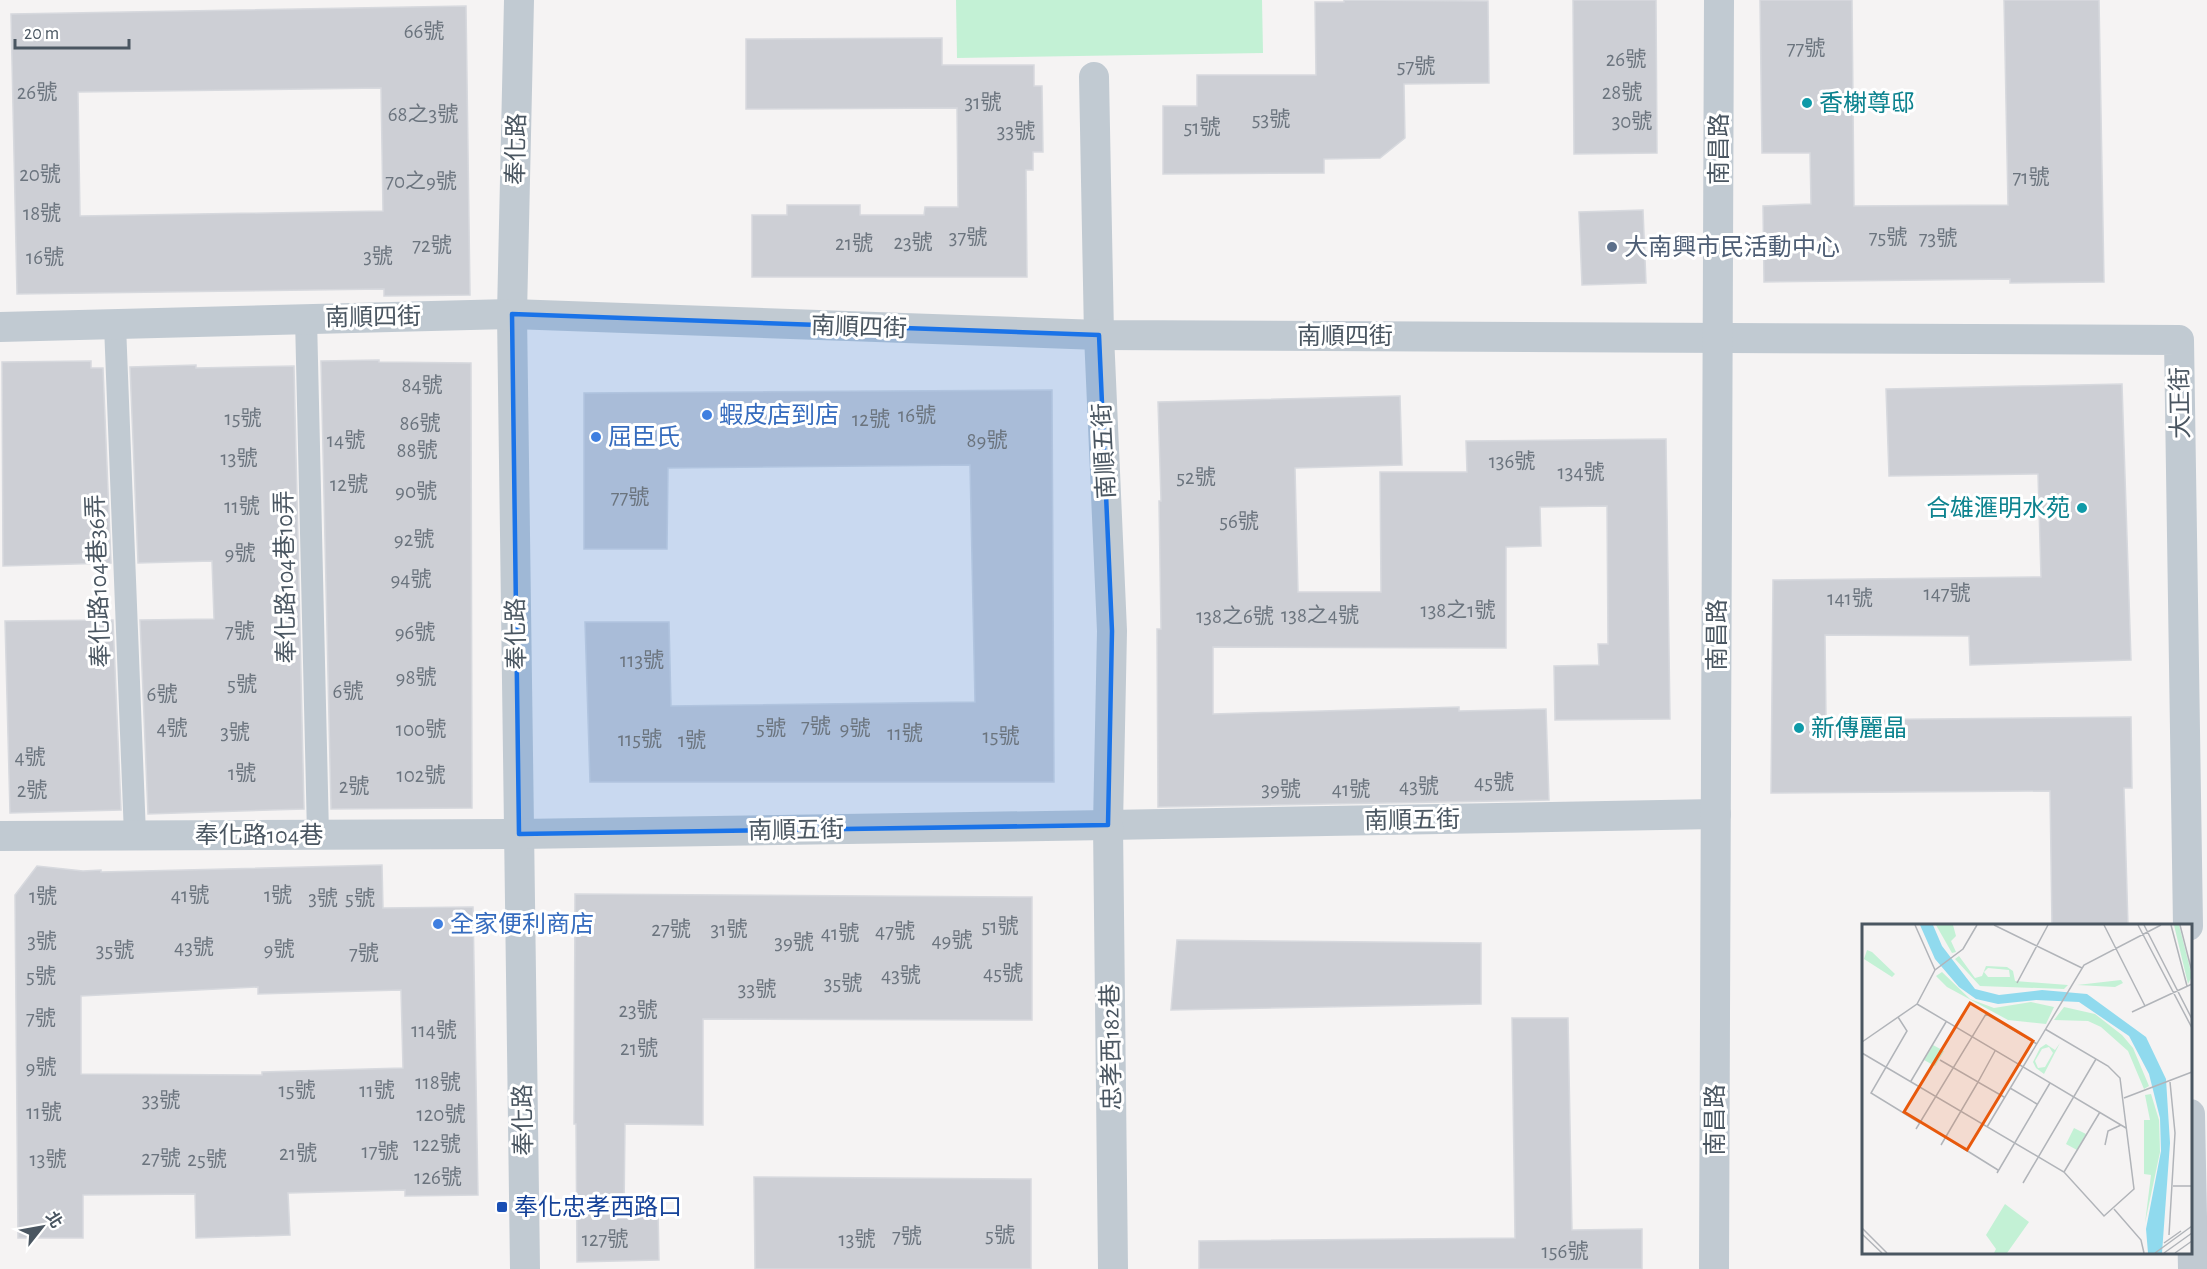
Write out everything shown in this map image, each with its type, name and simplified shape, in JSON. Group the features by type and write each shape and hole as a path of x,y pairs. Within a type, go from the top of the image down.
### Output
{"street":[{"name":"奉化路","path":"519,0 512,314 525,1269"},
{"name":"南昌路","path":"1714,1269 1719,0"},
{"name":"南順五街","path":"1094,77 1099,335 1112,631 1108,825"},
{"name":"南順四街","path":"0,327 512,314 1099,335 1719,337"},
{"name":"奉化路104巷10弄","path":"306,318 318,834"},
{"name":"奉化路104巷36弄","path":"116,325 135,836"},
{"name":"大正街","path":"1719,337 2179,340 2188,924"},
{"name":"南順五街","path":"519,834 1716,814"},
{"name":"忠孝西182巷","path":"1108,825 1113,1269"},
{"name":"奉化路104巷","path":"0,836 519,834"},
{"path":"2192,1217 2193,1269"}],"highlighted area":[{"path":"512,314 1099,335 1112,631 1108,825 519,834"}],"green space":[{"path":"956,0 1262,0 1263,53 957,58"}],"building":[{"path":"1344,0 1488,1 1489,83 1404,84 1405,138 1380,158 1324,159 1324,173 1163,174 1163,106 1197,106 1197,75 1316,75 1315,2 1344,2"},
{"path":"1573,0 1656,0 1657,153 1574,154"},
{"path":"1760,0 1852,0 1854,206 2008,205 2004,0 2099,0 2104,282 2010,283 2010,279 1764,282 1763,206 1811,204 1810,153 1762,153"},
{"path":"466,6 470,295 384,296 384,289 17,294 11,14","holes":["381,88 383,211 80,216 78,92"]},
{"path":"942,38 942,65 1034,65 1034,86 1042,86 1043,152 1033,152 1033,170 1026,170 1027,277 752,277 752,215 787,215 787,205 860,205 860,215 924,215 925,207 958,207 957,108 746,109 746,39"},
{"name":"大南興市民活動中心","path":"1643,210 1646,283 1582,285 1579,212"},
{"path":"379,360 379,362 471,363 472,808 331,809 321,361"},
{"path":"91,361 91,368 103,368 111,563 3,566 2,362"},
{"path":"196,365 196,368 294,366 304,809 148,814 140,620 214,619 212,561 138,563 130,367"},
{"path":"2122,384 2131,660 1970,665 1969,636 1825,635 1826,720 2131,717 2132,788 2124,788 2128,924 2052,924 2050,791 1771,793 1773,580 2041,577 2038,474 1889,476 1886,389"},
{"path":"1052,390 1054,782 590,782 585,622 669,622 671,706 975,702 970,465 668,468 667,549 584,549 584,393"},
{"path":"1400,396 1402,465 1295,468 1298,592 1381,592 1380,472 1467,472 1466,441 1666,439 1670,719 1555,720 1554,666 1599,665 1598,644 1608,644 1607,506 1540,507 1541,546 1506,547 1506,648 1213,647 1213,714 1459,707 1459,711 1546,709 1549,800 1158,807 1157,629 1161,629 1159,501 1161,501 1158,402"},
{"path":"113,620 121,810 10,813 5,621"},
{"path":"382,865 383,908 473,907 478,1195 405,1196 405,1190 288,1193 290,1235 196,1238 195,1194 83,1195 83,1238 18,1238 15,895 37,866 83,871 101,870 101,872","holes":["258,987 258,994 401,990 403,1068 262,1072 262,1075 81,1074 81,996"]},
{"path":"575,894 1032,897 1032,1020 703,1019 703,1125 625,1124 624,1213 658,1211 659,1260 577,1262 576,1124 574,1124"},
{"path":"1177,940 1481,943 1481,1004 1171,1010"},
{"path":"1512,1018 1568,1018 1572,1230 1642,1229 1642,1269 1199,1269 1199,1241 1515,1238"},
{"path":"754,1177 1031,1179 1031,1269 755,1269"}],"place":[{"name":"香榭尊邸","path":"1807,103"},
{"name":"大南興市民活動中心","path":"1612,247"},
{"name":"蝦皮店到店","path":"707,415"},
{"name":"屈臣氏","path":"596,437"},
{"name":"合雄滙明水苑","path":"2082,508"},
{"name":"新傳麗晶","path":"1799,728"},
{"name":"全家便利商店","path":"438,924"},
{"name":"奉化忠孝西路口","path":"502,1207"}]}
